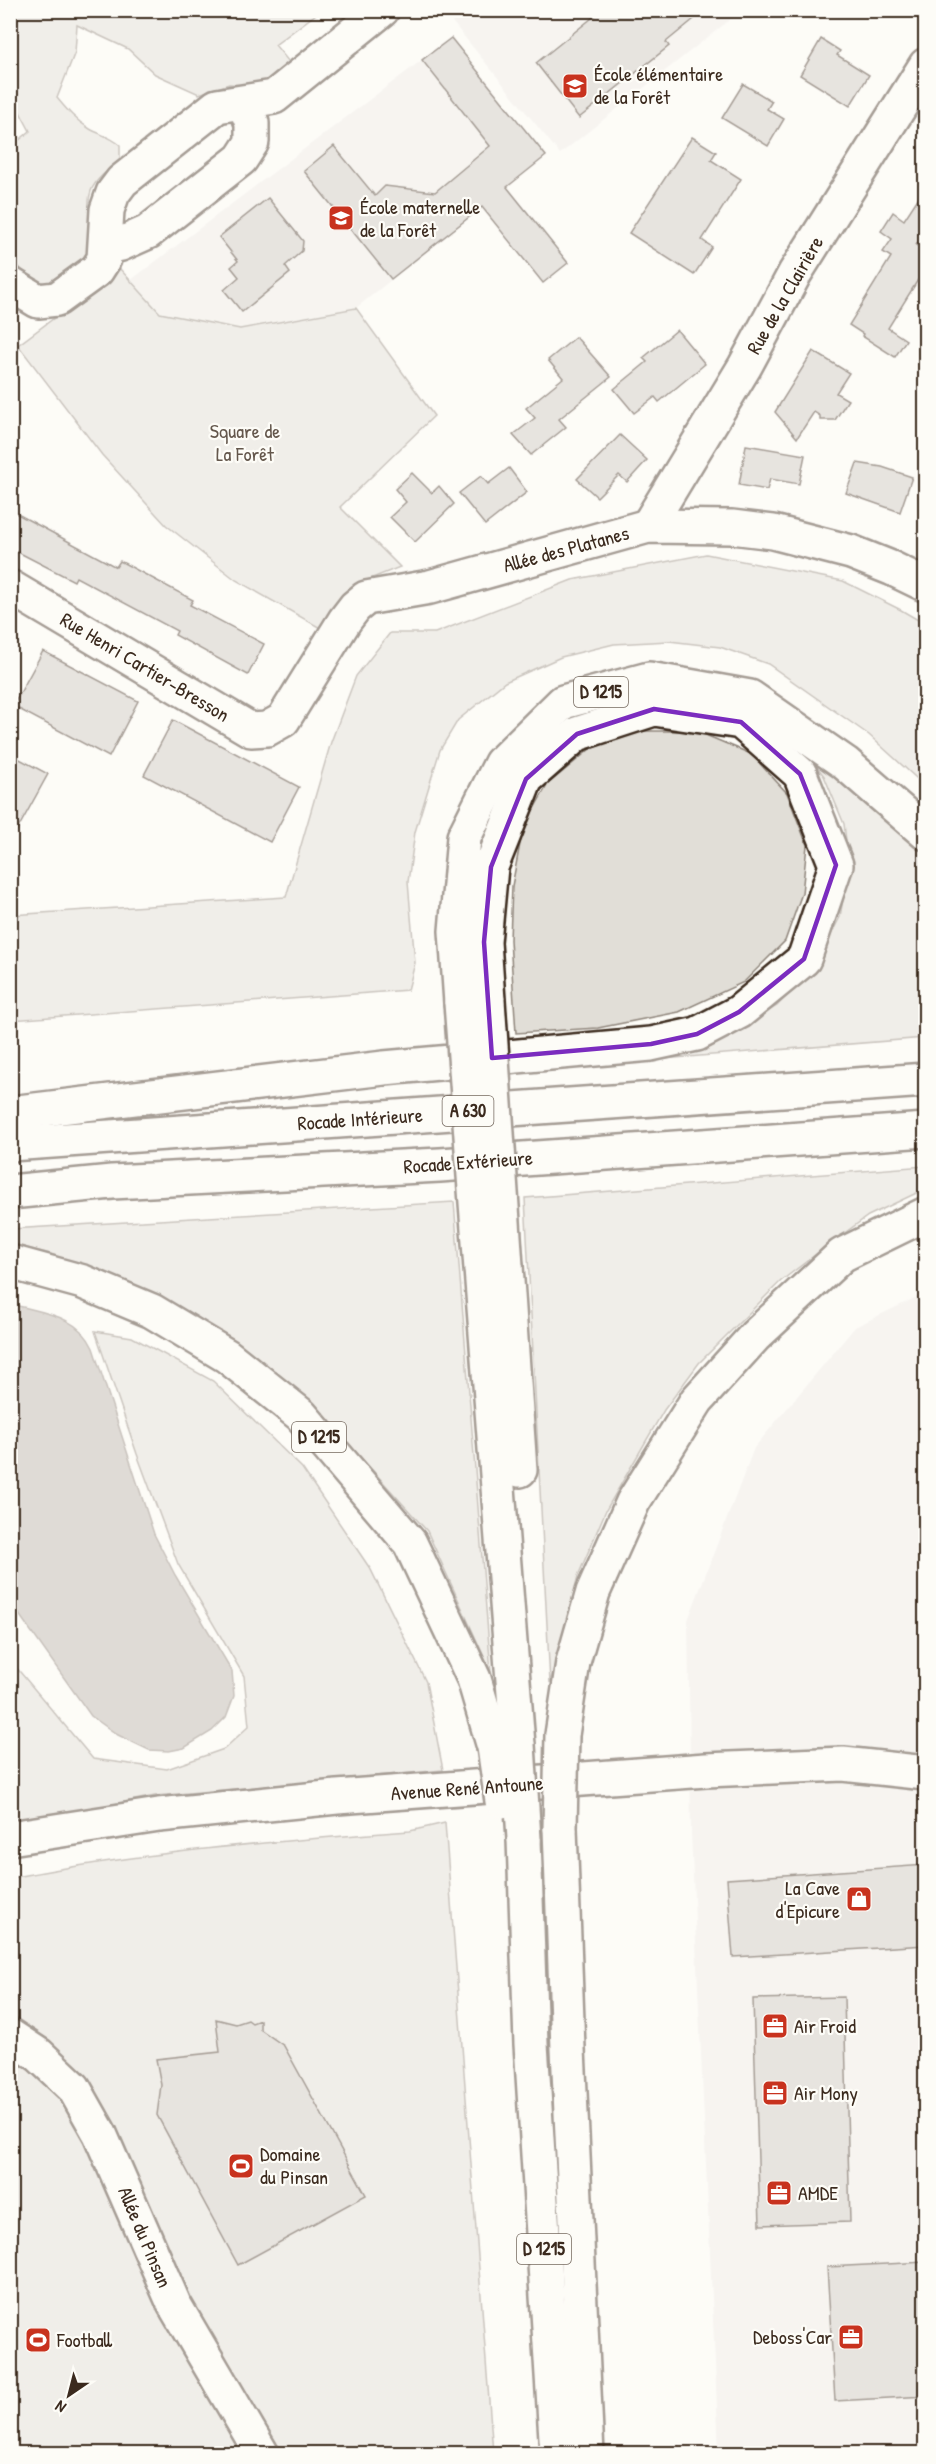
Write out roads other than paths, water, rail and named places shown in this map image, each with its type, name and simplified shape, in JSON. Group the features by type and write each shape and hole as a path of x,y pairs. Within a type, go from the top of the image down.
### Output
{"main road":[{"path":"10,284 38,301 57,299 97,270 104,259 107,210 113,193 122,181 217,106 274,97 381,10"},
{"name":"Rue de la Clairière","path":"648,526 745,366 795,273 926,65"},
{"path":"105,247 121,244 148,232 242,159 252,142 252,123 244,103"},
{"name":"Allée des Platanes","path":"267,729 283,720 345,620 366,598 430,587 648,526 732,527 783,534 851,552 926,585"},
{"name":"Rue Henri Cartier-Bresson","path":"15,600 251,730 267,729"},
{"name":"D 1215","path":"558,2454 531,2044 534,1835 528,1742 474,1002 456,930 464,837 501,763 563,702 649,679 750,697 845,763 926,833"},
{"path":"10,1113 384,1068 651,1044 697,1034 739,1012 804,959 836,865 800,774 741,722 654,708 577,734 526,779 491,867 484,942 474,1002"},
{"name":"Rocade Intérieure","path":"10,1144 926,1080"},
{"name":"Rocade Extérieure","path":"10,1192 112,1182 440,1165 926,1130"},
{"path":"534,1835 528,1742 573,1662 593,1592 633,1502 697,1400 755,1336 842,1255 926,1214"},
{"name":"D 1215","path":"10,1262 83,1282 152,1311 227,1356 301,1415 410,1543 474,1679 528,1742"},
{"name":"Avenue René Antoune","path":"10,1838 159,1815 325,1798 694,1771 843,1764 926,1773"},
{"name":"D 1215","path":"534,1835 568,2049 587,2454"},
{"name":"Allée du Pinsan","path":"10,2036 39,2055 74,2088 100,2133 174,2304 262,2454"}],"place":[{"name":"École élémentaire de la Forêt","path":"575,86"},
{"name":"École maternelle de la Forêt","path":"341,218"},
{"name":"La Cave d'Epicure","path":"859,1899"},
{"name":"Air Froid","path":"775,2026"},
{"name":"Air Mony","path":"775,2093"},
{"name":"Domaine du Pinsan","path":"241,2166"},
{"name":"AMDE","path":"779,2193"},
{"name":"Deboss'Car","path":"851,2337"},
{"name":"Football","path":"38,2340"}],"park label":[{"name":"Square de La Forêt","path":"245,442"}]}
